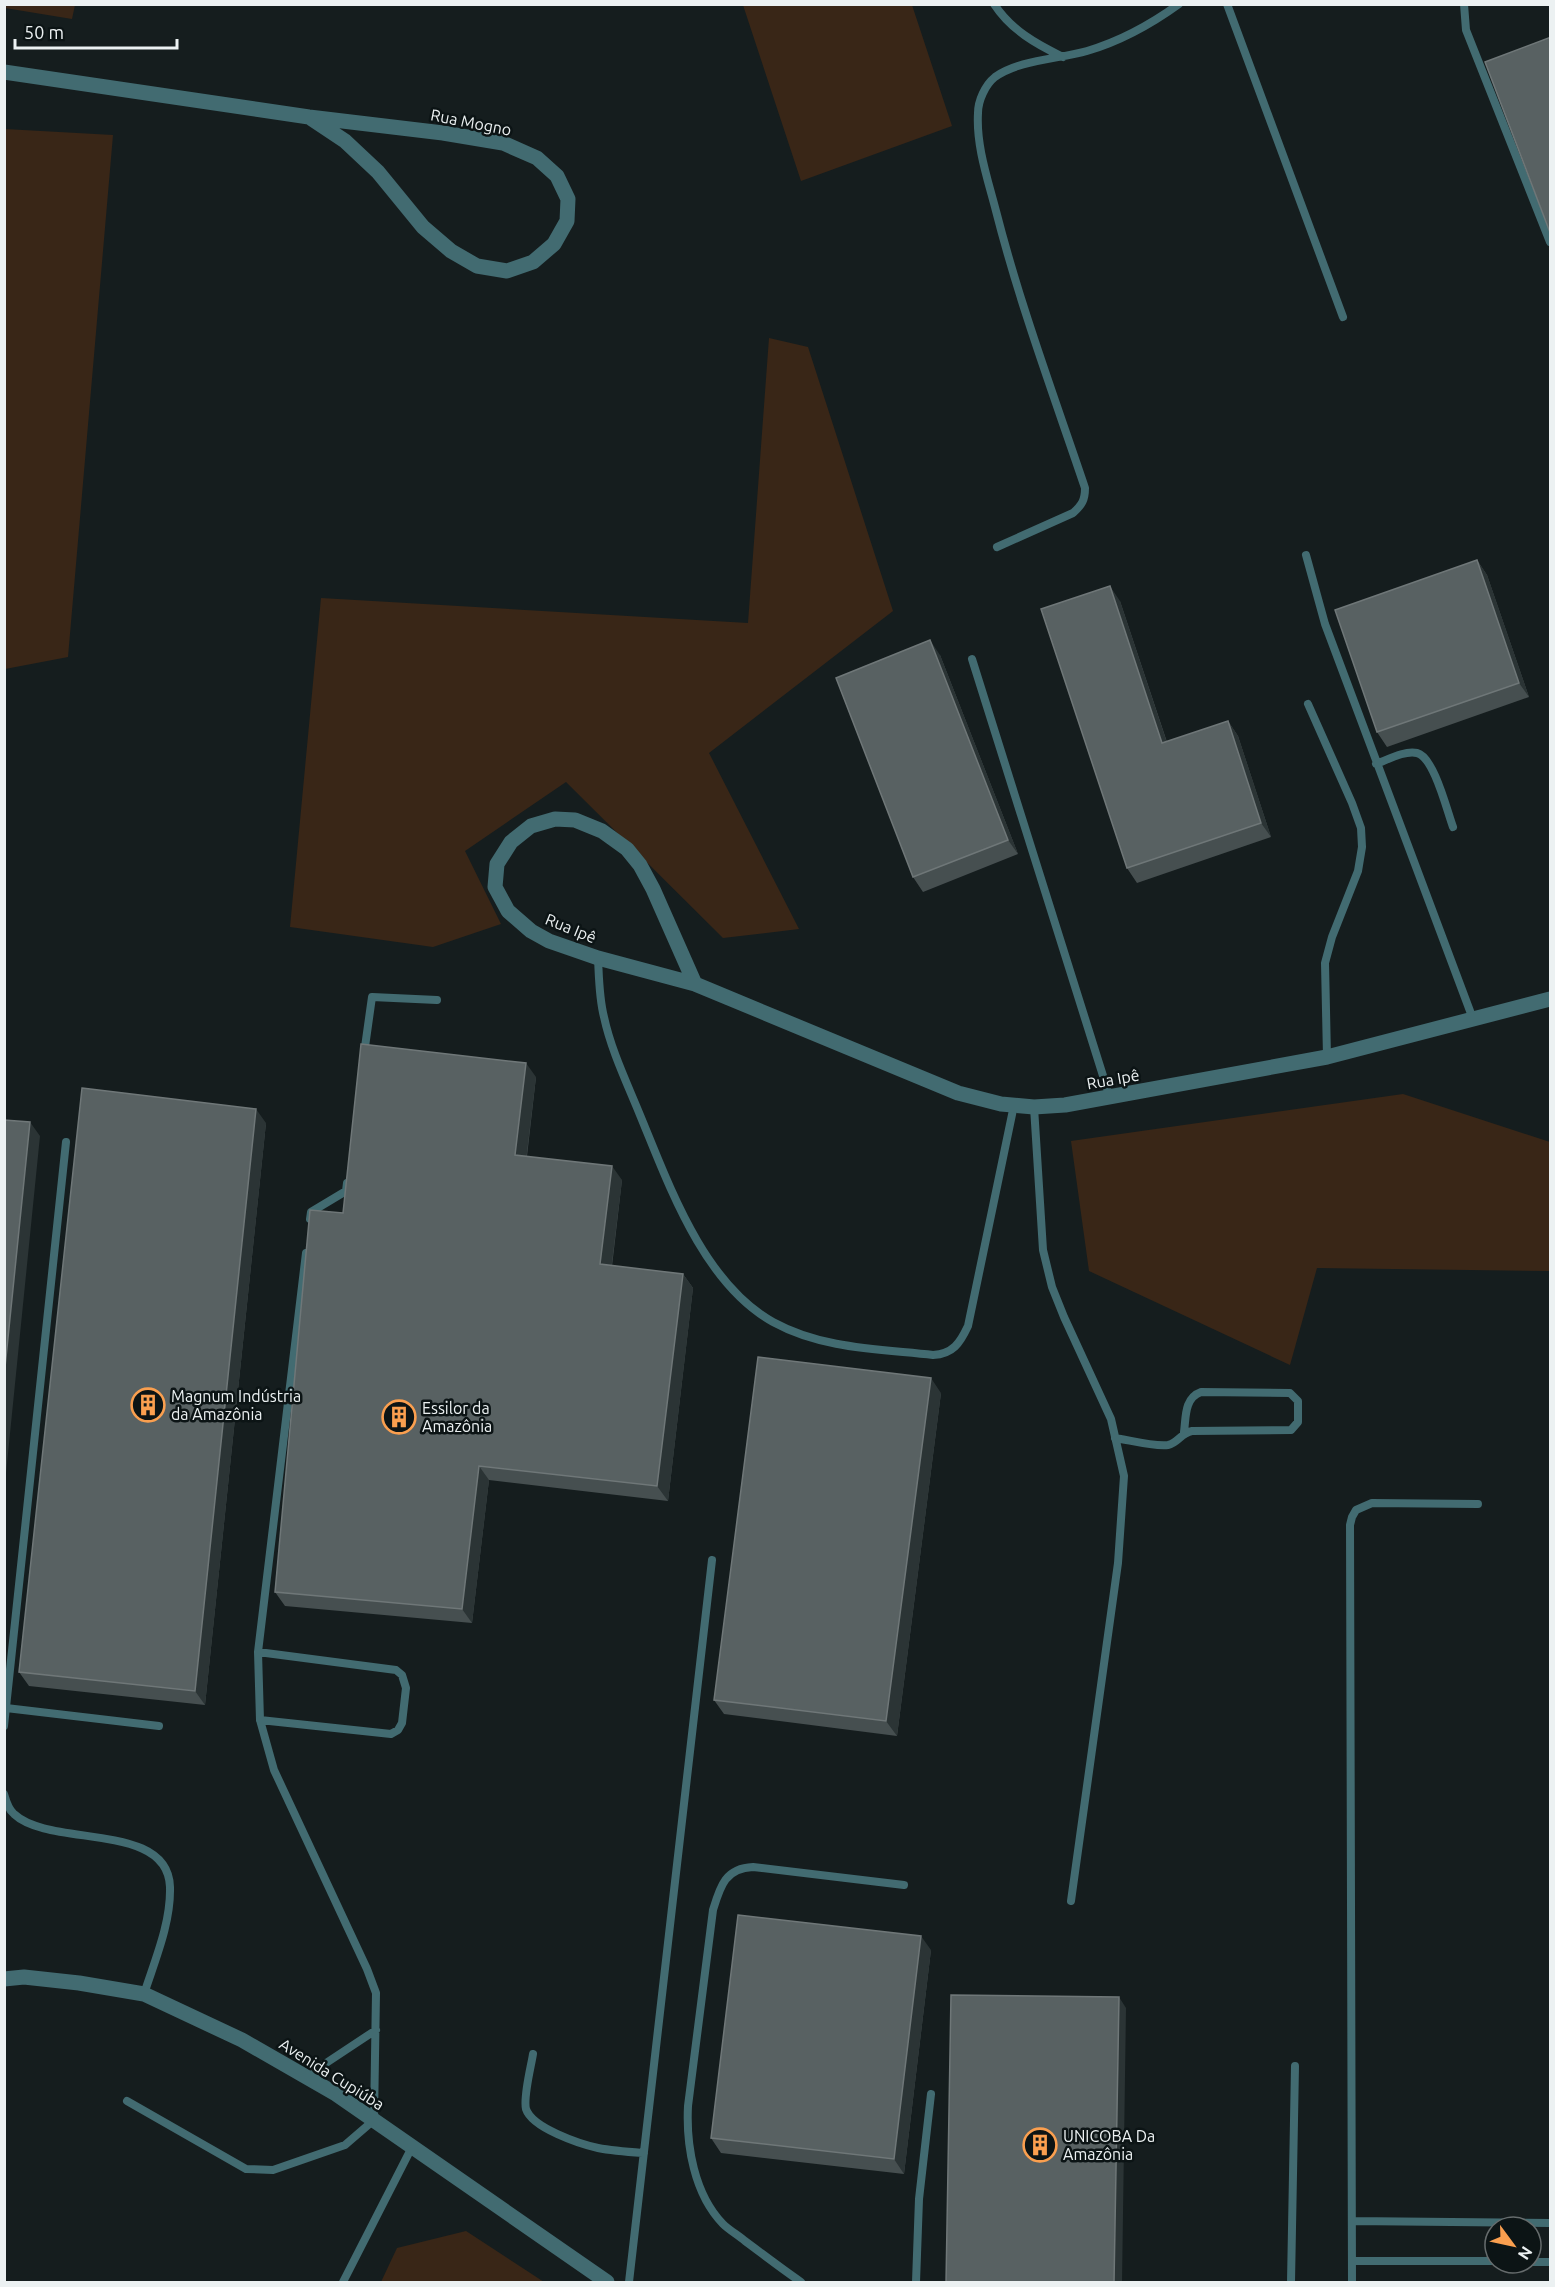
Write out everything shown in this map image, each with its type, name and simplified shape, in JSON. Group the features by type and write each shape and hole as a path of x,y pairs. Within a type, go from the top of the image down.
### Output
{"street":[{"name":"Rua Mogno","path":"4,72 503,143 537,158 557,176 568,199 567,222 554,244 533,262 507,271 477,266 451,251 423,228 370,165 345,141 309,117"},
{"name":"Rua Ipê","path":"695,984 653,889 640,865 627,849 602,831 575,820 555,819 531,826 511,842 497,864 495,887 508,911 531,931 549,941 598,958 695,984 958,1093 1001,1104 1034,1107 1065,1105 1328,1057 1551,999"},
{"name":"Avenida Cupiúba","path":"4,1979 35,1978 144,1994 242,2040 374,2120 607,2283"}],"lane":[{"path":"994,4 1016,29 1032,42 1063,57"},
{"path":"997,547 1073,513 1081,506 1085,498 1085,488 1014,283 984,165 978,130 978,111 982,93 994,78 1011,69 1117,42 1146,27 1179,4"},
{"path":"1227,4 1342,317"},
{"path":"1464,4 1466,30 1551,242"},
{"path":"1306,555 1325,624 1473,1019"},
{"path":"972,659 1110,1098"},
{"path":"1308,704 1352,802 1361,828 1362,847 1358,871 1332,937 1325,963 1328,1057"},
{"path":"1376,764 1409,753 1422,755 1431,765 1453,827"},
{"path":"598,958 604,1017 621,1067 675,1199 707,1258 741,1297 771,1321 801,1336 834,1344 933,1355 945,1355 954,1349 961,1341 968,1326 1014,1105"},
{"path":"363,1066 372,997 437,1000"},
{"path":"1034,1107 1043,1250 1052,1287 1111,1419 1124,1476 1120,1551 1071,1901"},
{"path":"4,1726 66,1142"},
{"path":"310,1224 311,1212 346,1191 349,1168"},
{"path":"127,2101 246,2169 273,2170 345,2145 374,2120 376,1993 274,1770 260,1720 258,1652 307,1248"},
{"path":"1115,1438 1164,1445 1172,1443 1184,1432 1191,1397 1201,1392 1290,1393 1298,1401 1298,1422 1291,1430 1184,1432"},
{"path":"1352,2283 1350,1525 1356,1510 1372,1503 1478,1504"},
{"path":"629,2283 712,1560"},
{"path":"258,1652 396,1670 402,1675 406,1688 402,1723 398,1730 391,1734 260,1720"},
{"path":"6,1708 159,1726"},
{"path":"4,1794 7,1805 15,1815 36,1826 141,1847 163,1864 170,1887 166,1926 144,1994"},
{"path":"801,2283 723,2224 698,2181 691,2158 687,2132 688,2106 713,1910 727,1878 742,1867 904,1885"},
{"path":"305,2077 376,2030"},
{"path":"533,2054 526,2103 530,2116 548,2129 581,2143 598,2148 644,2153"},
{"path":"1292,2283 1295,2066"},
{"path":"916,2283 919,2199 931,2094"},
{"path":"343,2283 412,2147"},
{"path":"1352,2221 1551,2223"},
{"path":"1352,2261 1483,2262"}],"shaded area":[{"path":"4,5 75,5 72,19 5,8"},
{"path":"743,5 912,5 952,126 801,181"},
{"path":"5,129 113,135 68,657 5,669"},
{"path":"769,338 808,347 893,611 709,753 799,929 723,938 566,782 465,851 501,924 433,947 290,927 321,598 748,623"},
{"path":"1403,1094 1550,1142 1550,1271 1317,1268 1290,1365 1089,1271 1071,1141"},
{"path":"466,2231 544,2282 381,2282 397,2248"}],"building":[{"path":"1551,37 1551,235 1485,62"},
{"path":"1477,560 1519,683 1377,732 1335,610"},
{"path":"1110,586 1162,743 1228,721 1261,823 1127,868 1041,609"},
{"path":"930,640 1008,840 913,877 836,678"},
{"name":"Essilor da Amazônia","path":"361,1044 526,1063 515,1155 612,1166 600,1264 683,1274 657,1486 479,1466 462,1609 275,1592 310,1210 343,1213"},
{"name":"Magnum Indústria da Amazônia","path":"82,1088 256,1109 195,1691 19,1672"},
{"path":"4,1120 30,1122 4,1377"},
{"path":"758,1357 931,1378 886,1721 714,1700"},
{"path":"738,1915 921,1936 894,2159 711,2138"},
{"name":"UNICOBA Da Amazônia","path":"951,1995 1119,1997 1114,2283 946,2283"}],"place":[{"name":"Magnum Indústria da Amazônia","path":"148,1405"},
{"name":"Essilor da Amazônia","path":"399,1417"},
{"name":"UNICOBA Da Amazônia","path":"1040,2145"}]}
